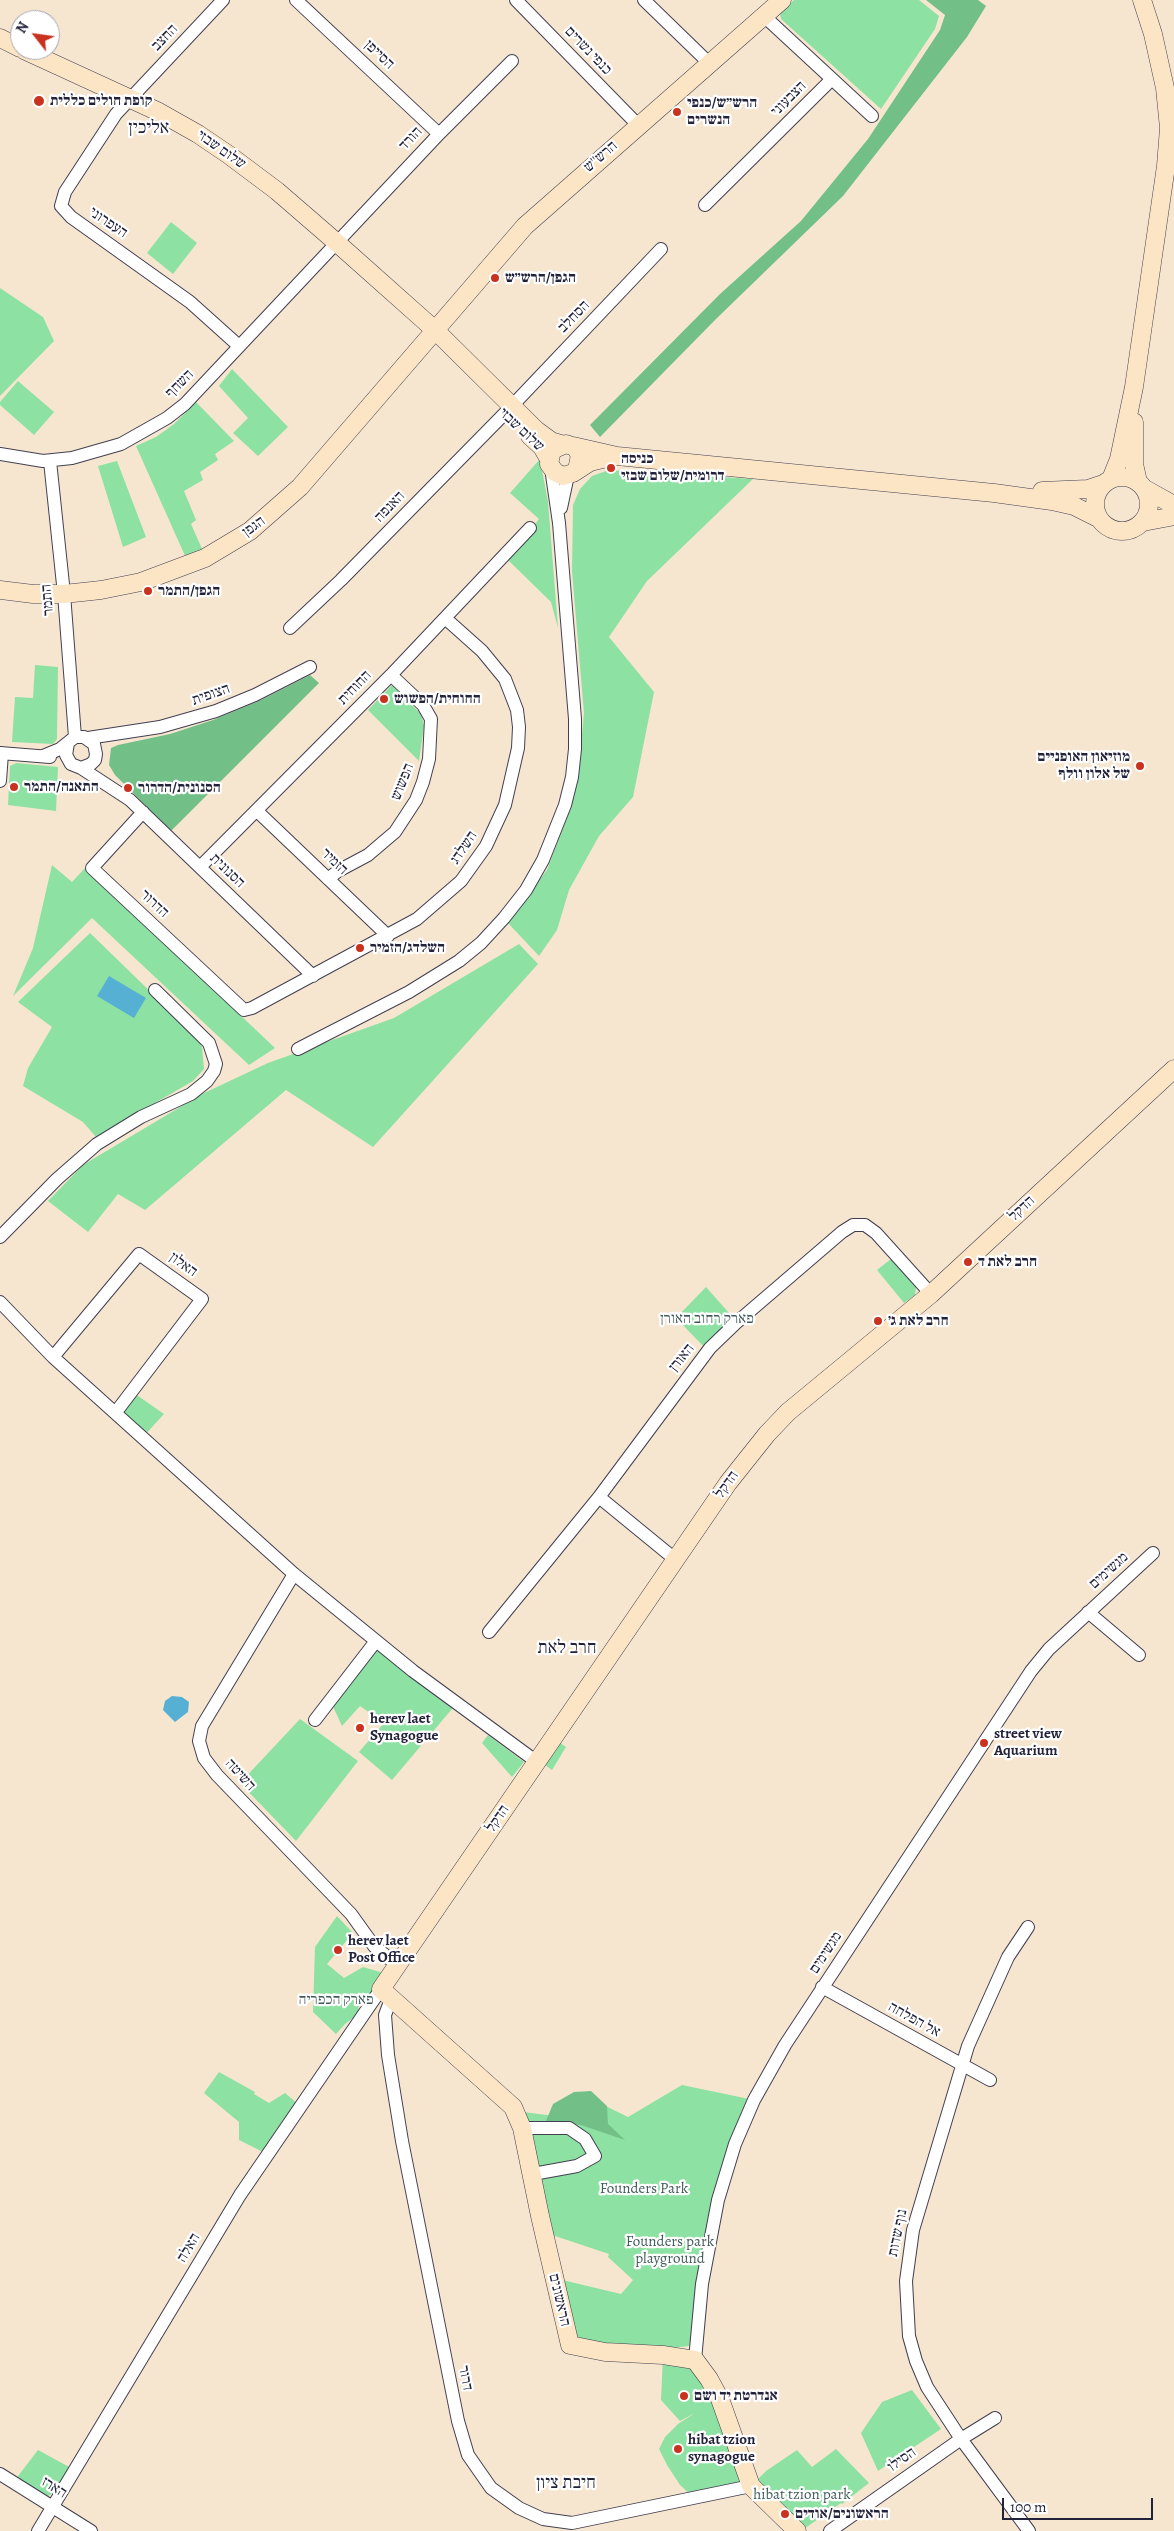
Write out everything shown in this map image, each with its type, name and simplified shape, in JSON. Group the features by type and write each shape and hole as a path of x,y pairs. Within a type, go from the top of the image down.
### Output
{"street":[{"name":"החצב","path":"129,98 223,0"},
{"name":"הסייפן","path":"296,0 439,134"},
{"name":"כנפי נשרים","path":"516,0 638,125"},
{"path":"644,0 710,64"},
{"name":"הרש''ש","path":"433,334 525,226 782,0"},
{"path":"1098,518 1095,501 1119,459 1134,387 1166,166 1169,128 1165,88 1153,34 1142,0"},
{"name":"הצבעוני","path":"764,16 872,116"},
{"name":"שלום שבזי","path":"46,60 179,123 217,146 277,191 391,292 508,410 542,448 550,464"},
{"name":"הורד","path":"336,242 512,61"},
{"name":"הצבעוני","path":"705,206 832,79"},
{"name":"העפרוני","path":"129,98 104,131 65,192 61,206 70,217 184,297 239,346"},
{"name":"השחף","path":"0,454 50,461 72,458 101,451 150,430 185,404 336,242"},
{"name":"הסחלב","path":"508,410 661,249"},
{"name":"הגפן","path":"0,590 33,594 64,594 117,587 164,574 205,558 250,531 300,487 433,334"},
{"path":"550,464 559,474 573,473 600,459 617,456 994,493 1065,503 1098,518 1111,530 1120,532 1136,528 1143,522 1149,506 1134,464 1134,387"},
{"name":"שלום שבזי","path":"508,410 544,437 567,445 617,456"},
{"name":"האנפה","path":"290,628 341,580 508,410"},
{"path":"298,1049 409,992 459,961 504,918 526,890 543,860 565,805 572,777 575,749 575,719 559,523 550,464 552,450 567,445 580,456 573,473 559,523"},
{"name":"התמר","path":"50,461 77,739"},
{"path":"994,493 1078,490 1130,478 1174,504"},
{"path":"1143,522 1174,516"},
{"name":"החוחית","path":"200,867 391,674 530,528"},
{"name":"השלדג","path":"252,1008 388,936 431,909 461,881 474,865 500,819 511,785 517,752 519,727 517,710 505,679 482,651 444,618"},
{"name":"הצופית","path":"77,739 115,736 160,727 216,711 255,695 310,667"},
{"name":"הפשוש","path":"328,879 338,871 368,855 395,832 416,800 423,782 429,759 431,719 423,705 391,674"},
{"name":"הצופית","path":"96,753 115,736"},
{"path":"76,766 66,755 77,739"},
{"path":"0,782 1,753 43,756 76,766 91,764 96,753 94,744 77,739 43,756"},
{"name":"הסנונית","path":"96,753 97,761 105,776 118,790 313,976"},
{"name":"הסנונית","path":"76,766 118,790"},
{"name":"הזמיר","path":"257,811 388,936"},
{"name":"הדרור","path":"143,812 92,868 240,1007 244,1010 252,1008"},
{"path":"0,1236 57,1179 97,1144 141,1117 191,1094 207,1081 214,1071 216,1064 209,1043 155,990"},
{"name":"הדקל","path":"386,1994 397,1965 745,1460 788,1412 931,1294 1174,1069"},
{"name":"האורן","path":"599,1497 710,1348 736,1323 842,1232 853,1225 865,1225 871,1229 931,1294"},
{"name":"האלון","path":"53,1357 139,1254 202,1299 116,1412"},
{"path":"0,1302 53,1357 294,1574 413,1671 537,1762"},
{"path":"489,1632 599,1497 676,1560"},
{"name":"מגשימים","path":"695,2360 702,2284 718,2200 735,2144 754,2100 785,2045 1019,1687 1049,1649 1153,1553"},
{"name":"השיטה","path":"294,1574 202,1726 199,1741 204,1758 262,1824 351,1914 374,1946 397,1965"},
{"name":"מגשימים","path":"1088,1612 1140,1655"},
{"path":"315,1720 376,1641"},
{"name":"נוף שדות","path":"1028,1927 1008,1957 993,1987 961,2065 913,2230 906,2281 909,2336 916,2361 928,2387 960,2439 1029,2531"},
{"name":"אל הפלחה","path":"822,1987 990,2080"},
{"name":"הראשונים","path":"386,1994 513,2107 522,2128 570,2345 605,2352 663,2355 695,2360"},
{"name":"דרור","path":"386,1994 385,2015 388,2055 402,2141 458,2422 468,2455 491,2488 519,2508 543,2519 572,2523 751,2486"},
{"name":"האלה","path":"38,2531 240,2195 386,1994"},
{"path":"522,2128 569,2128 585,2139 595,2156 577,2166 533,2174"},
{"path":"695,2360 709,2379 720,2399 751,2486 797,2531"},
{"name":"הסילו","path":"830,2531 960,2439 995,2418"},
{"name":"הארז","path":"0,2474 91,2531"}],"green space":[{"path":"794,0 919,0 939,16 935,29 881,109 781,19 780,12"},
{"path":"926,0 978,0 986,6 967,37 843,196 716,319 600,437 590,425 720,294 801,221 868,139 940,30 945,15"},
{"path":"171,222 197,243 173,274 147,253"},
{"path":"0,288 43,317 54,341 0,396"},
{"path":"232,369 288,427 258,456 233,433 248,418 219,386"},
{"path":"18,381 54,412 34,435 0,405 0,402"},
{"path":"196,402 234,441 215,454 218,460 200,472 203,480 184,491 196,520 191,524 203,551 186,558 136,446 156,437 174,424"},
{"path":"540,459 548,502 558,628 551,602 508,560 539,519 510,493"},
{"path":"117,461 146,537 123,547 98,466"},
{"path":"609,470 753,479 647,581 609,637 654,692 633,797 599,836 569,890 557,930 539,956 507,922 547,870 566,820 578,775 584,713 572,571 573,505 580,489 592,476"},
{"path":"35,665 58,667 57,739 53,744 12,742 15,697 33,698"},
{"path":"310,675 319,683 171,831 115,775 109,765 111,748 170,734 213,720 261,700"},
{"path":"392,685 421,714 424,726 419,761 368,710"},
{"path":"16,763 58,767 56,811 8,805 10,766"},
{"path":"52,865 72,882 85,868 275,1048 249,1065 92,918 13,996 33,948"},
{"path":"90,933 194,1034 202,1047 204,1069 193,1081 96,1137 83,1122 23,1086 28,1068 52,1027 18,1002"},
{"path":"519,944 538,964 373,1147 286,1090 145,1210 118,1194 88,1232 48,1201 83,1165 202,1094 268,1063 394,1018"},
{"path":"891,1259 916,1287 915,1295 904,1303 877,1270"},
{"name":"פארק רחוב האורן","path":"706,1287 737,1322 708,1351 676,1318"},
{"path":"131,1391 164,1414 143,1437 116,1412"},
{"path":"376,1641 457,1703 392,1780 359,1752 384,1723 360,1706 342,1726 330,1700"},
{"path":"300,1719 358,1761 296,1841 240,1783"},
{"path":"488,1735 524,1762 512,1777 482,1743"},
{"path":"553,1738 566,1747 552,1770 538,1760"},
{"name":"פארק הכפריה","path":"337,1916 353,1933 327,1964 344,1978 363,1967 387,1974 358,2008 361,2012 345,2024 336,2034 313,2012 315,1947"},
{"path":"219,2072 255,2092 254,2094 269,2103 285,2093 298,2104 263,2152 239,2140 239,2122 204,2093"},
{"name":"Founders Park","path":"682,2085 754,2100 727,2154 689,2346 629,2353 570,2345 554,2278 621,2294 633,2280 608,2257 609,2254 543,2232 515,2111 563,2117 587,2097 628,2117"},
{"path":"591,2091 607,2106 608,2124 625,2140 581,2125 546,2121 553,2104 574,2092"},
{"path":"663,2355 695,2360 746,2488 691,2495 680,2485 667,2465 659,2449 665,2437 678,2424 695,2413 680,2421 661,2400"},
{"path":"912,2390 941,2429 878,2471 861,2433 882,2402"},
{"name":"hibat tzion park","path":"836,2449 869,2483 842,2504 801,2531 751,2486 766,2471 797,2450 812,2467"},
{"path":"38,2450 71,2468 59,2488 47,2497 15,2480"}],"water":[{"path":"109,976 146,998 134,1018 97,996"},
{"path":"172,1696 182,1697 189,1702 188,1712 175,1722 163,1710 165,1701"}],"place":[{"name":"קופת חולים כללית","path":"39,101"},
{"name":"הרש״ש/כנפי הנשרים","path":"677,112"},
{"name":"הגפן/הרש״ש","path":"495,278"},
{"name":"כניסה דרומית/שלום שבזי","path":"611,468"},
{"name":"הגפן/התמר","path":"148,591"},
{"name":"החוחית/הפשוש","path":"384,699"},
{"name":"מוזיאון האופניים של אלון וולף","path":"1140,766"},
{"name":"התאנה/התמר","path":"14,787"},
{"name":"הסנונית/הדרור","path":"128,788"},
{"name":"השלדג/הזמיר","path":"360,948"},
{"name":"חרב לאת ד","path":"968,1262"},
{"name":"חרב לאת ג׳","path":"878,1321"},
{"name":"herev laet Synagogue","path":"360,1728"},
{"name":"street view Aquarium","path":"984,1743"},
{"name":"herev laet Post Office","path":"338,1950"},
{"name":"אנדרטת יד ושם","path":"684,2396"},
{"name":"hibat tzion synagogue","path":"678,2449"},
{"name":"הראשונים/אודים","path":"785,2514"}],"district":[{"name":"אליכין","path":"149,129"},
{"name":"חרב לאת","path":"567,1649"},
{"name":"חיבת ציון","path":"566,2484"}],"park label":[{"name":"Founders park playground","path":"670,2250"}]}
